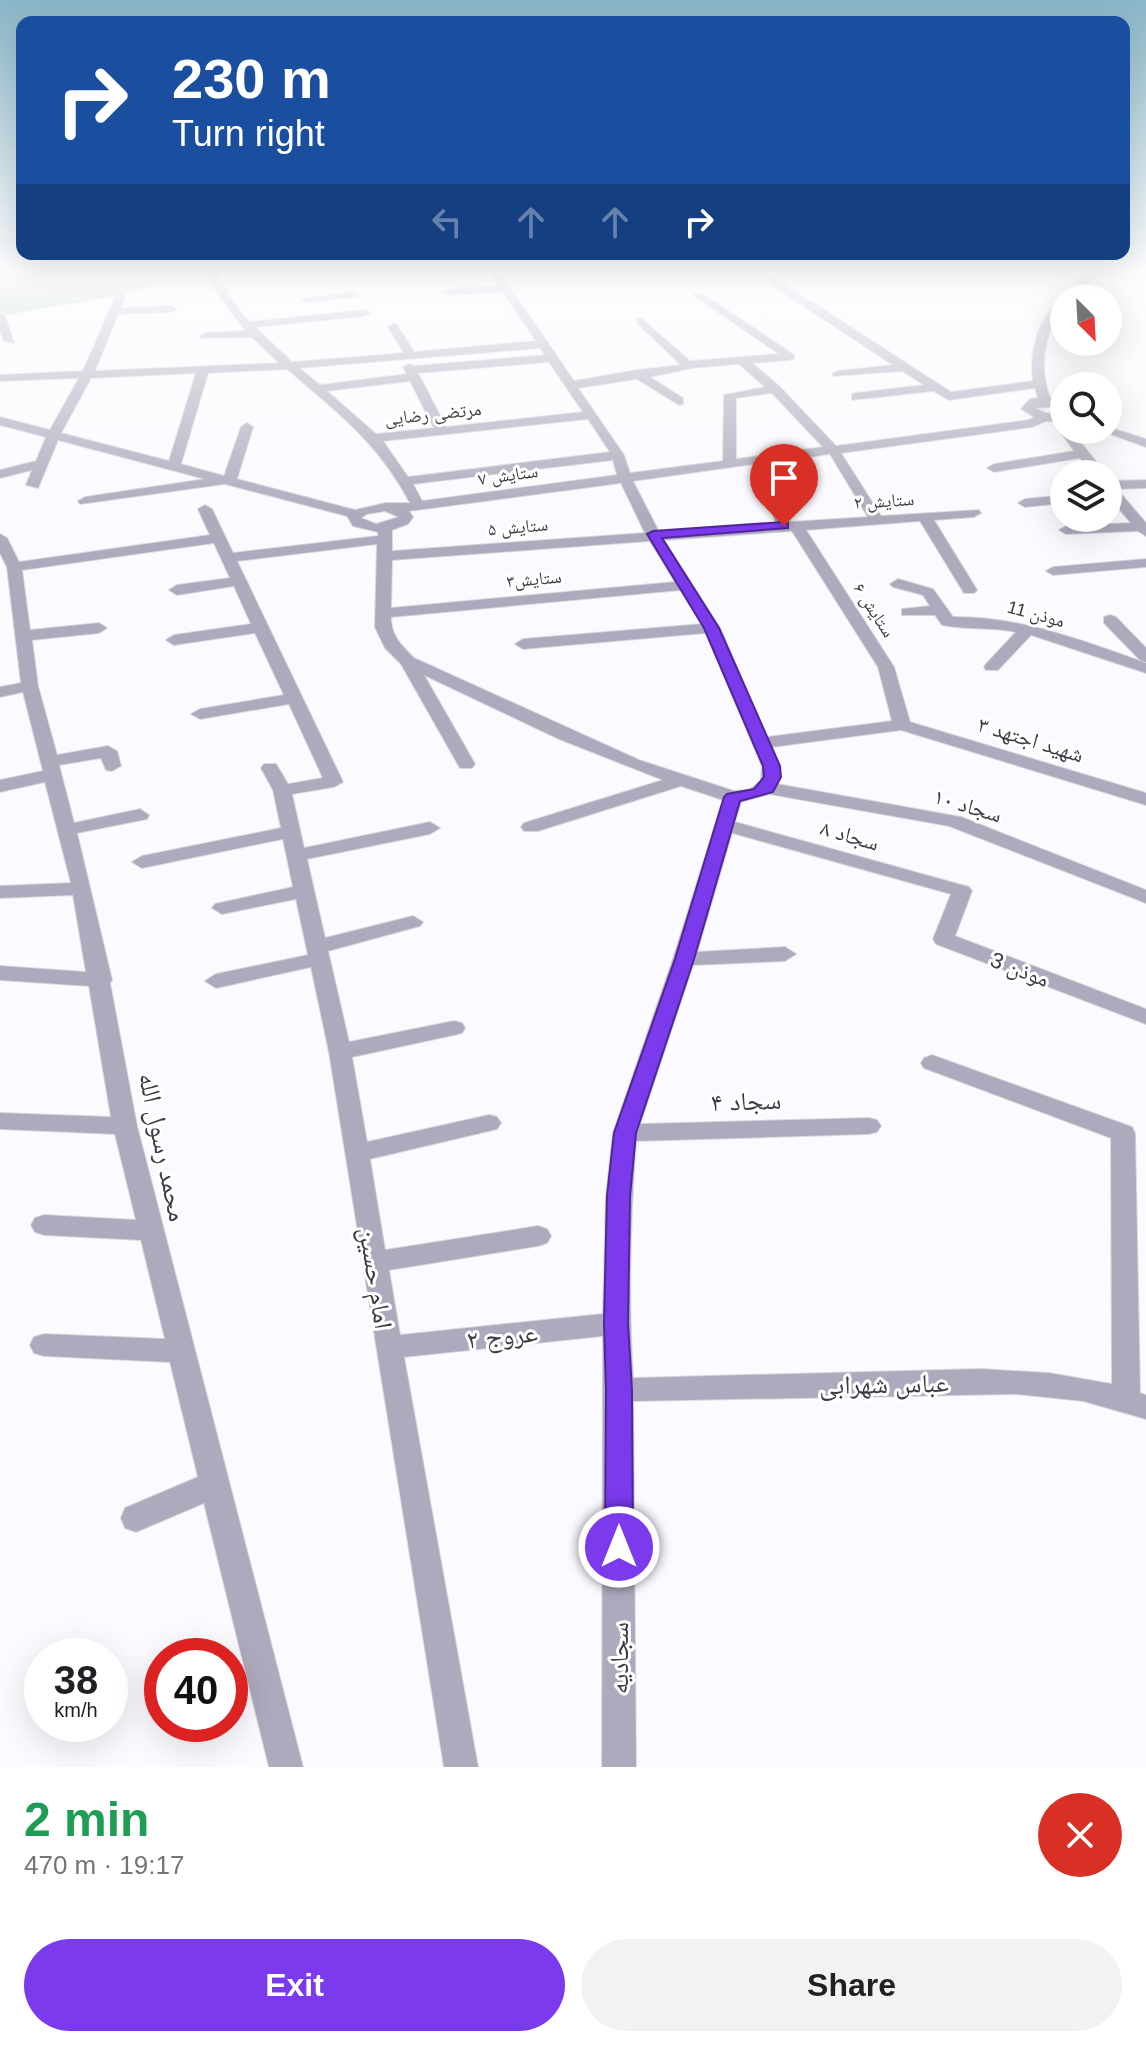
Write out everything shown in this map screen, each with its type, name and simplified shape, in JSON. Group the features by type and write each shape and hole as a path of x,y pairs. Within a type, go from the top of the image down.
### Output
{"street":[{"path":"33,485 53,436 97,352"},
{"path":"274,352 374,438 405,481 418,506"},
{"path":"0,378 288,366 438,352"},
{"path":"408,661 565,735 733,797 748,797 767,788 773,777 762,743 712,628 653,534 624,476 618,455 549,352"},
{"path":"674,352 687,365"},
{"path":"572,385 636,373 686,368 687,365 790,357 783,352"},
{"path":"882,352 949,396 1037,384"},
{"path":"1040,352 1037,384 1045,400"},
{"path":"406,355 412,374 442,431"},
{"path":"315,389 553,358"},
{"path":"741,360 775,389 834,451 876,519"},
{"path":"838,374 904,367"},
{"path":"175,464 203,369"},
{"path":"636,373 679,401"},
{"path":"856,397 935,387"},
{"path":"730,463 730,395 775,389"},
{"path":"1050,401 1034,402 1027,409 1050,417"},
{"name":"مرتضی رضایی","path":"374,438 592,415"},
{"name":"ستایش ۷","path":"356,514 374,507 396,509 1050,419"},
{"path":"0,421 175,464 356,514 353,518 386,541"},
{"path":"1122,425 1146,433"},
{"path":"230,479 247,427"},
{"path":"0,437 28,430"},
{"path":"1122,435 1146,443"},
{"path":"1077,444 1090,460"},
{"path":"994,468 1085,453"},
{"path":"405,481 618,455"},
{"path":"759,460 790,525"},
{"path":"0,474 42,464"},
{"path":"85,501 230,479"},
{"path":"1122,488 1146,484"},
{"path":"1025,503 1050,500"},
{"path":"1122,505 1144,530"},
{"path":"200,714 295,698 205,509"},
{"path":"396,509 406,517 386,541 385,634 391,645 408,661 466,764"},
{"name":"ستایش ۲","path":"653,534 974,513"},
{"path":"924,516 969,590"},
{"name":"ستایش ۶","path":"790,525 886,667 902,725"},
{"path":"1076,543 1066,530 1144,530"},
{"name":"ستایش ۵","path":"229,558 386,541 653,534"},
{"name":"محمد رسول الله","path":"0,538 14,567 9,611 21,636 50,769 82,889 101,980 125,1126 286,1767"},
{"path":"14,567 219,538"},
{"path":"1053,571 1146,563"},
{"path":"177,590 239,581"},
{"path":"898,584 928,592 940,610"},
{"name":"ستایش۳","path":"383,613 687,585"},
{"path":"907,612 940,610"},
{"name":"موذن 11","path":"940,610 948,622 972,620 1027,630 1146,668"},
{"path":"1110,620 1146,657"},
{"path":"174,640 261,627"},
{"path":"21,636 99,628"},
{"path":"523,644 712,628"},
{"path":"992,667 1027,630"},
{"path":"0,692 30,686"},
{"name":"امام حسین","path":"295,698 334,782 276,779 294,843 340,1052 461,1767"},
{"path":"762,743 902,725"},
{"name":"شهید اجتهد ۳","path":"902,725 1146,799"},
{"path":"0,786 50,769 110,758"},
{"path":"531,827 681,780"},
{"name":"سجاد ۱۰","path":"767,788 954,821 1146,897"},
{"name":"سجادیه","path":"619,1767 619,1390 616,1324 619,1196 625,1133 684,959 733,797"},
{"path":"66,830 140,815"},
{"name":"سجاد ۸","path":"725,825 962,891"},
{"path":"142,862 430,828"},
{"path":"0,892 82,889"},
{"path":"222,908 304,891"},
{"name":"موذن 3","path":"962,891 943,939 1146,1017"},
{"path":"216,981 318,953 413,922"},
{"path":"684,959 785,954"},
{"path":"0,973 101,980"},
{"path":"340,1052 454,1028"},
{"path":"932,1063 1123,1133 1136,1403"},
{"path":"0,1121 125,1126"},
{"path":"356,1153 489,1123"},
{"name":"سجاد ۴","path":"625,1133 869,1126"},
{"path":"44,1225 150,1231"},
{"path":"374,1262 538,1236"},
{"name":"عروج ۲","path":"388,1347 616,1324"},
{"path":"44,1345 183,1351"},
{"name":"عباس شهرابی","path":"619,1390 940,1382 1031,1384 1136,1403"},
{"path":"136,1518 215,1484"}],"route":[{"path":"619,1547 616,1324 619,1196 625,1133 684,959 733,797 759,793 767,788 773,777 712,628 653,534 784,526"}]}
